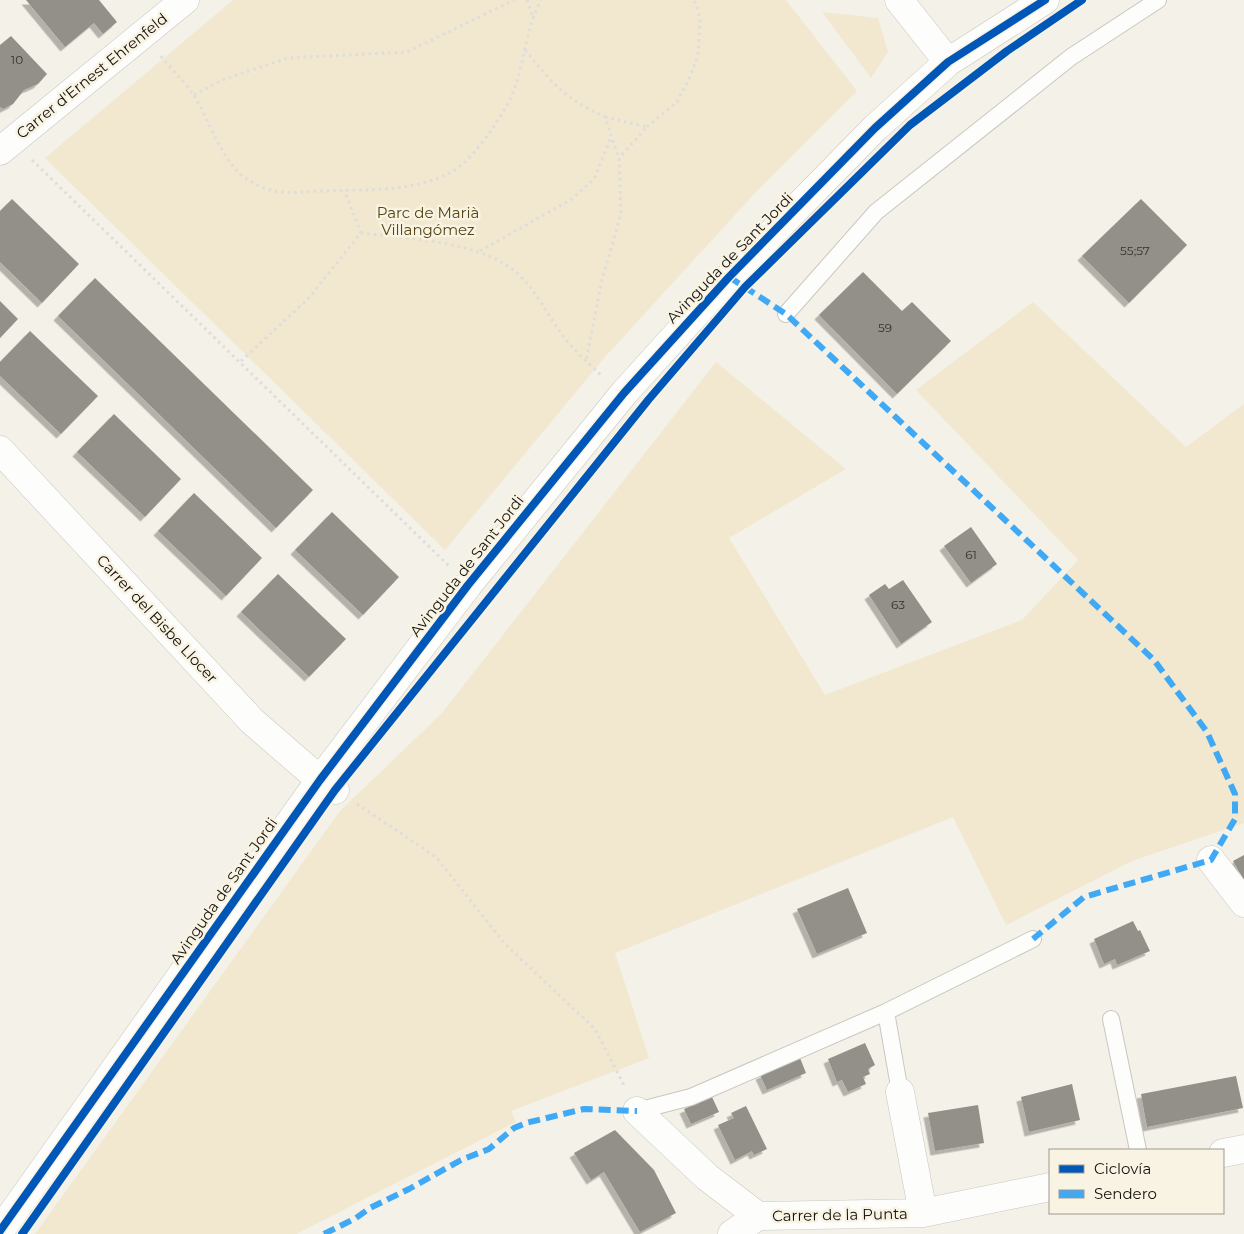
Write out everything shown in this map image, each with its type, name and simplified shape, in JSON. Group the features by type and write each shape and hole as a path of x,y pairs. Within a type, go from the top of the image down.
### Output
{"street":[{"name":"Carrer d'Ernest Ehrenfeld","path":"6,146 185,0"},
{"path":"899,0 948,62"},
{"name":"Avinguda de Sant Jordi","path":"0,1231 328,785 468,585 624,393 728,276 875,128 948,62 1045,0"},
{"name":"Carrer del Bisbe Llocer","path":"0,450 252,721 328,785"},
{"path":"1212,860 1244,903"},
{"path":"900,1092 923,1213"},
{"name":"Carrer de la Punta","path":"638,1111 707,1177 758,1216 923,1213 1049,1187"},
{"path":"1224,1153 1244,1149"},
{"path":"732,1234 758,1216"}],"lane":[{"path":"786,314 876,212 1071,57 1158,0"},
{"path":"638,1111 691,1097 886,1012 1033,939"},
{"path":"886,1012 900,1092"},
{"path":"1111,1018 1138,1149"}],"path":[{"path":"194,96 222,80 288,58 407,52 514,0"},
{"path":"527,0 532,16"},
{"path":"145,34 168,67 194,96 220,145 238,172 255,185 273,191 294,192 386,189 433,180 454,170 476,150 506,107 525,50 532,16 540,0"},
{"path":"619,159 647,127 677,102 690,77 698,55 700,18 694,0"},
{"path":"525,50 558,90 577,104 605,117 647,127"},
{"path":"586,361 602,280 621,214 619,159 605,117"},
{"path":"480,252 572,199 594,180 611,136"},
{"path":"6,146 240,361 468,585"},
{"path":"344,190 361,233"},
{"path":"240,361 308,299 361,233"},
{"path":"361,233 417,239 480,252 517,273 544,305 566,340 586,361 624,393"},
{"path":"328,785 436,857 504,943 595,1029 638,1111"}],"green space":[{"name":"Parc de Marià Villangómez","path":"233,0 786,0 857,91 756,192 605,357 445,550 45,158"},
{"path":"822,12 878,18 888,52 871,78"},
{"path":"1033,302 1186,447 1244,404 1244,823 1132,861 1006,925 953,817 615,953 649,1058 511,1111 516,1122 296,1234 35,1234 340,811 442,713 716,362 846,469 729,538 825,695 1022,620 1078,560 916,390"}],"building":[{"path":"26,0 99,0 117,22 103,34 94,23 65,47"},
{"path":"11,36 47,74 38,84 24,90 13,104 3,109 0,107 0,45"},
{"path":"12,199 79,264 42,303 0,262 0,211"},
{"path":"1141,199 1187,245 1129,303 1082,256"},
{"path":"863,272 902,311 912,302 951,341 897,394 819,315"},
{"path":"95,278 313,490 276,528 58,316"},
{"path":"0,301 18,319 0,338"},
{"path":"30,331 98,396 61,434 0,376 0,362"},
{"path":"114,414 181,479 145,517 77,452"},
{"path":"194,493 262,558 226,596 158,531"},
{"path":"332,512 399,577 363,615 295,550"},
{"path":"971,527 997,564 971,583 944,546"},
{"path":"278,574 346,639 309,677 241,612"},
{"path":"903,580 932,622 901,644 869,595 885,584 889,589"},
{"path":"1244,855 1244,880 1233,861"},
{"path":"848,888 867,933 817,954 797,909"},
{"path":"1133,921 1138,931 1140,930 1150,951 1117,965 1115,959 1104,964 1094,939"},
{"path":"865,1043 875,1065 868,1069 870,1074 863,1077 866,1084 848,1092 842,1080 837,1082 828,1059"},
{"path":"800,1058 806,1073 767,1090 760,1075"},
{"path":"1236,1076 1243,1108 1147,1127 1141,1094"},
{"path":"1072,1084 1080,1120 1029,1132 1021,1097"},
{"path":"712,1097 719,1112 691,1124 684,1109"},
{"path":"978,1105 984,1143 935,1151 928,1113"},
{"path":"746,1106 767,1149 754,1155 752,1151 735,1160 718,1125 734,1118 731,1113"},
{"path":"615,1130 654,1170 676,1213 640,1232 604,1172 591,1180 574,1153"}],"marked path":[{"path":"729,277 786,314 1154,660 1207,732 1235,794 1235,819 1211,860 1084,897 1033,939"},
{"path":"324,1234 461,1160 489,1149 514,1128 526,1123 584,1109 637,1111"}],"cycle path":[{"path":"0,1231 320,780 468,585 624,393 729,277 875,128 948,62 1045,0"},
{"path":"22,1234 335,790 649,399 745,287 910,125 1007,51 1082,0"}]}
